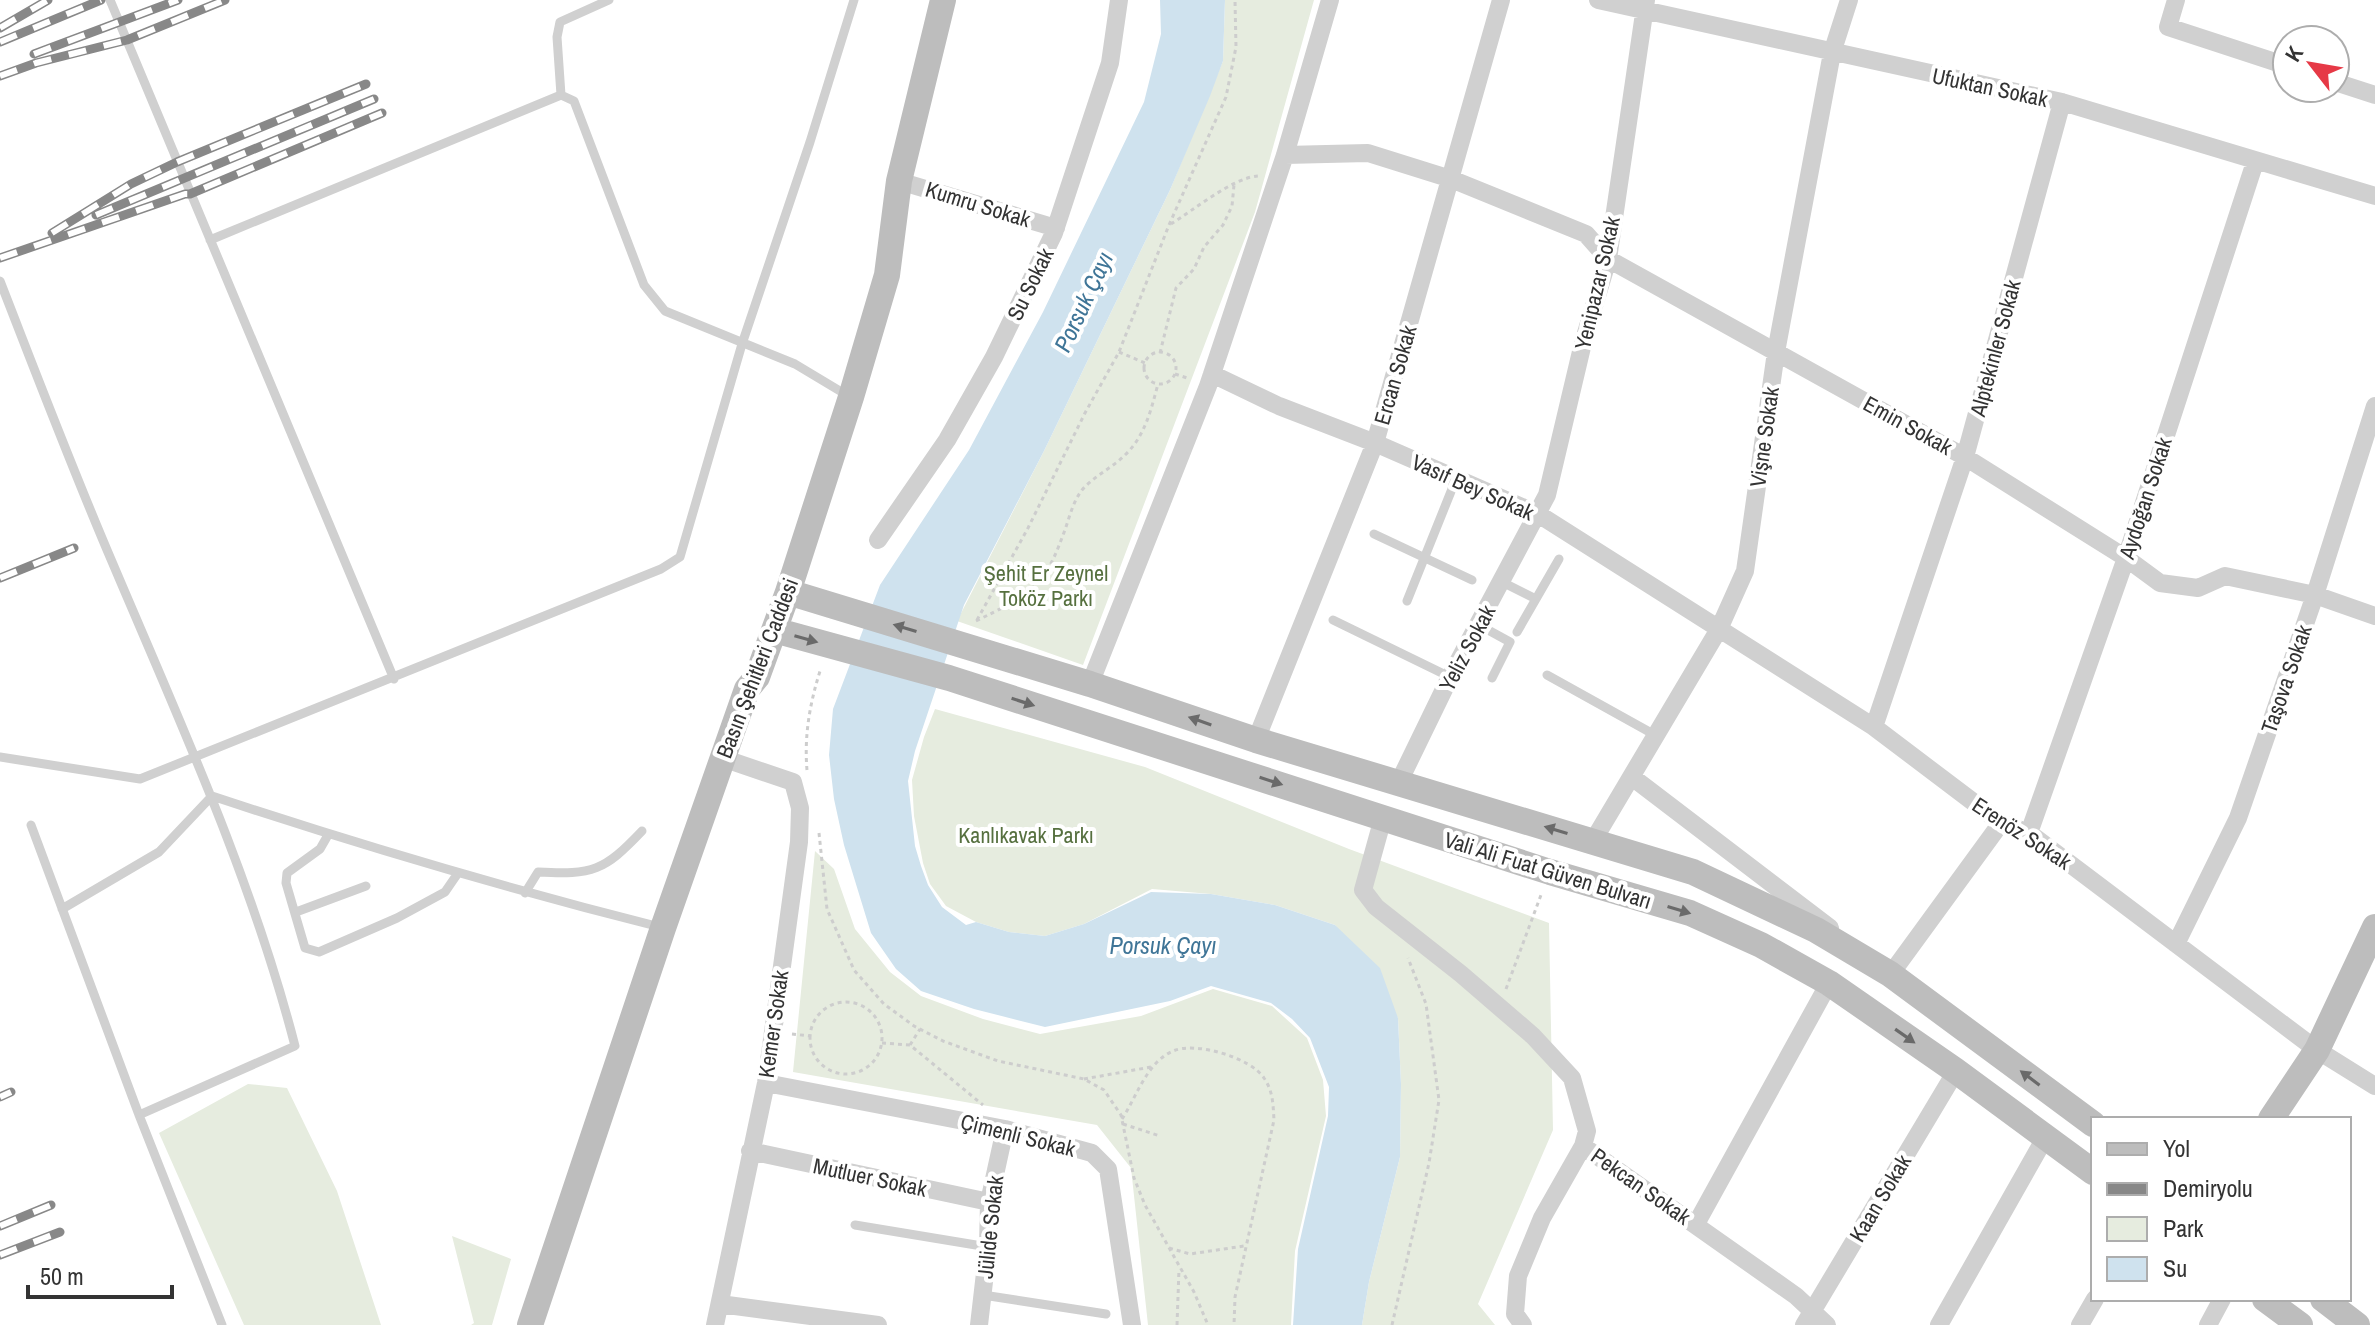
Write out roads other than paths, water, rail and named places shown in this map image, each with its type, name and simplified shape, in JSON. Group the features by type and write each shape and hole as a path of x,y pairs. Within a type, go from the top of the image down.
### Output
{"main road":[{"name":"Basın Şehitleri Caddesi","path":"530,1325 688,856 747,689 757,677 788,592 851,397 887,275 899,181 943,0"},
{"name":"Vali Ali Fuat Güven Bulvarı","path":"788,592 1090,684 1256,740 1693,872 1816,930 1890,974 2091,1123"},
{"name":"Vali Ali Fuat Güven Bulvarı","path":"774,630 949,678 1550,872 1690,913 1761,945 1829,983 2091,1170"},
{"path":"688,856 709,832 759,692 757,677"},
{"path":"2272,1117 2317,1050 2375,927"},
{"path":"2268,1301 2300,1325"},
{"path":"2326,1301 2357,1325"}],"street":[{"name":"Su Sokak","path":"878,540 947,440 971,399 1056,228 1110,63 1119,0"},
{"path":"1090,684 1191,434 1278,177 1330,0"},
{"name":"Ercan Sokak","path":"1256,740 1375,443 1501,0"},
{"name":"Ufuktan Sokak","path":"1598,0 1645,5 1832,53 2062,102 2375,196"},
{"name":"Vişne Sokak","path":"1593,841 1719,629 1745,571 1776,352 1832,53 1849,0"},
{"path":"2176,0 2168,27 2271,61"},
{"name":"Yenipazar Sokak","path":"1538,514 1547,495 1583,343 1608,259 1645,5"},
{"path":"2351,87 2375,95"},
{"name":"Alptekinler Sokak","path":"1874,727 1965,457 2062,102"},
{"name":"Emin Sokak","path":"1285,155 1368,153 1451,179 1586,234 1608,259 1965,457 2126,558 2160,583 2198,588 2225,576 2315,595 2375,616"},
{"name":"Aydoğan Sokak","path":"2029,833 2126,558 2255,162"},
{"name":"Kumru Sokak","path":"899,181 1056,228"},
{"name":"Vasıf Bey Sokak","path":"1212,374 1279,406 1375,443 1538,514 1719,629"},
{"name":"Taşova Sokak","path":"2176,944 2238,818 2315,595 2375,406"},
{"name":"Yeliz Sokak","path":"1399,782 1450,677 1538,514"},
{"name":"Erenöz Sokak","path":"1719,629 1874,727 2001,823 2029,833 2317,1050 2375,1086"},
{"name":"Kemer Sokak","path":"715,1325 766,1083 799,842 800,808 793,782 734,762"},
{"path":"1632,777 1890,974 2001,823"},
{"name":"Pekcan Sokak","path":"1383,818 1363,890 1376,907 1533,1036 1572,1078 1587,1131 1583,1146 1796,1296 1804,1321 1827,1325"},
{"path":"1696,1224 1829,983"},
{"name":"Kaan Sokak","path":"1804,1321 1956,1071"},
{"name":"Çimenli Sokak","path":"766,1083 1005,1129 1092,1153 1108,1169 1132,1325"},
{"name":"Jülide Sokak","path":"979,1325 988,1247 989,1202 1005,1129"},
{"path":"1939,1325 2046,1136"},
{"path":"1523,1325 1515,1314 1518,1276 1542,1218 1583,1146"},
{"name":"Mutluer Sokak","path":"750,1151 989,1202"},
{"path":"2080,1325 2094,1301"},
{"path":"2208,1325 2221,1301"},
{"path":"720,1304 878,1325"}],"lane":[{"path":"110,0 394,679"},
{"path":"561,95 557,37 560,22 609,0"},
{"path":"0,757 140,779 394,679 661,569 680,557 742,344 854,0"},
{"path":"210,240 561,95 574,101 644,285 665,311 795,364 851,397"},
{"path":"0,281 98,528 212,796 269,955 295,1046 139,1115"},
{"path":"1407,601 1456,479"},
{"path":"1374,534 1472,580"},
{"path":"1517,632 1559,559"},
{"path":"1502,582 1536,599"},
{"path":"1333,620 1450,677"},
{"path":"1479,625 1510,642 1492,678"},
{"path":"1547,675 1655,735"},
{"path":"212,796 328,835 525,893 663,928"},
{"path":"62,909 159,852 212,796"},
{"path":"31,825 139,1115 222,1325"},
{"path":"525,893 538,872 580,874 615,859 642,831"},
{"path":"328,835 320,849 287,873 286,883 305,948 319,952 397,918 445,892 458,873"},
{"path":"296,912 366,886"},
{"path":"855,1225 988,1247"},
{"path":"983,1295 1106,1314"}],"water":[{"name":"Porsuk Çayı","path":"1160,0 1225,0 1223,61 1170,190 1044,451 964,605 915,751 908,781 915,846 928,885 942,907 966,925 976,922 1009,932 1045,936 1084,924 1151,892 1211,894 1275,905 1335,925 1380,968 1398,1018 1400,1157 1369,1282 1362,1325 1293,1325 1298,1249 1328,1116 1329,1087 1310,1038 1292,1019 1271,1003 1211,986 1170,1001 1045,1027 974,1009 921,991 896,969 871,933 844,845 834,799 829,755 833,709 880,585 969,450 1043,312 1144,102 1161,34"}],"railway":[{"path":"0,28 48,0"},
{"path":"0,42 101,0"},
{"path":"34,54 178,0"},
{"path":"0,76 36,63 127,40 225,0"},
{"path":"52,233 131,184 177,162 366,84"},
{"path":"96,215 374,99"},
{"path":"0,258 190,194 382,113"},
{"path":"0,578 74,548"},
{"path":"0,1097 11,1092"},
{"path":"0,1226 51,1205"},
{"path":"0,1255 60,1232"}],"park label":[{"name":"Şehit Er Zeynel Toköz Parkı","path":"1046,586"},
{"name":"Kanlıkavak Parkı","path":"1026,835"}]}
